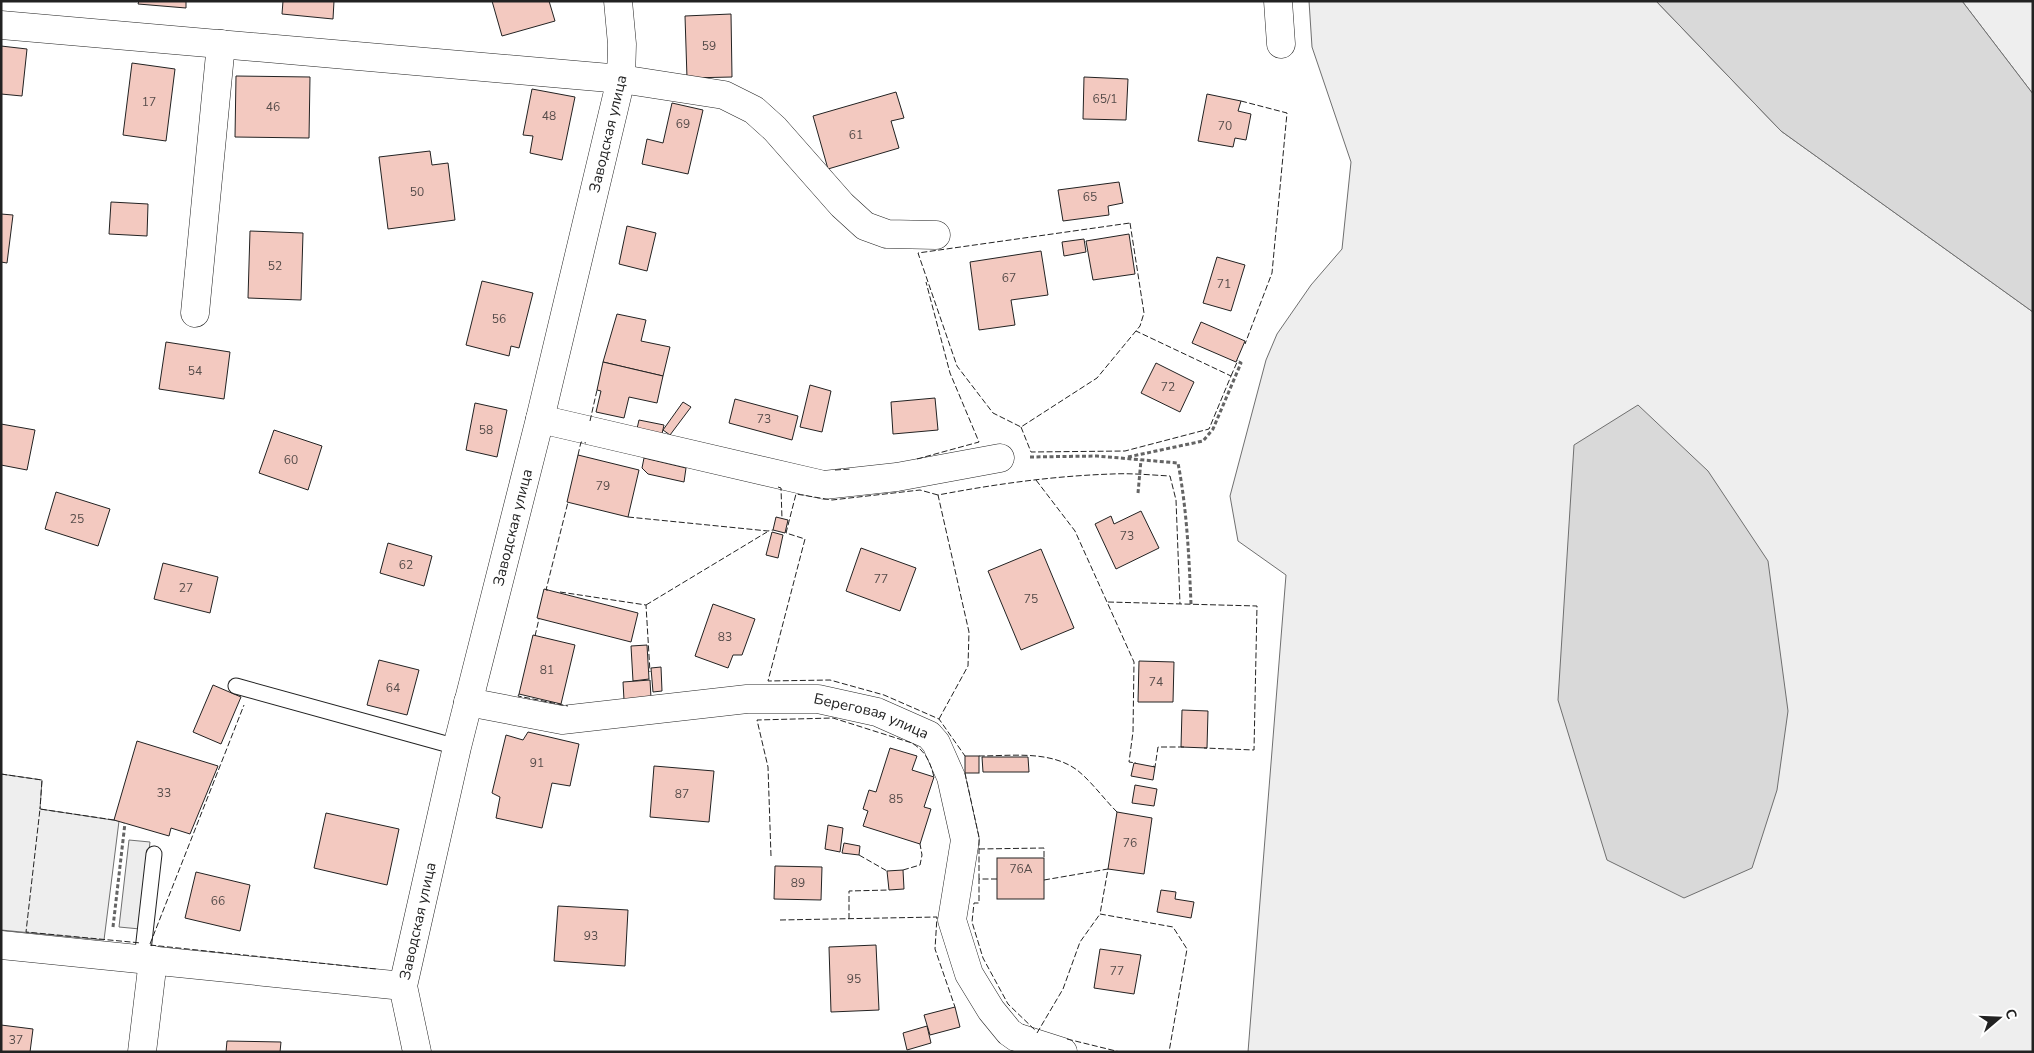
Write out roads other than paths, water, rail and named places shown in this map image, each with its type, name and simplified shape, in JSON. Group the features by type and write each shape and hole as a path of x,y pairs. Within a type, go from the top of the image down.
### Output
{"street":[{"name":"Заводская улица","path":"417,1052 403,986 457,747 540,419 621,79 622,44 618,1"},
{"path":"1278,1 1281,44"},
{"path":"1,25 621,79 724,96 754,110 775,129 842,205 865,226 887,234 936,235"},
{"path":"195,313 221,44"},
{"path":"540,419 824,485 897,477 1000,458"},
{"name":"Береговая улица","path":"468,702 562,720 747,699 818,698 878,712 929,735 936,743 951,777 965,840 952,920 969,974 991,1010 1009,1032 1016,1037 1063,1052"},
{"path":"1,945 403,986"},
{"path":"142,1052 147,959"}],"lane":[{"path":"236,686 457,747"},
{"path":"147,959 154,854"}]}
